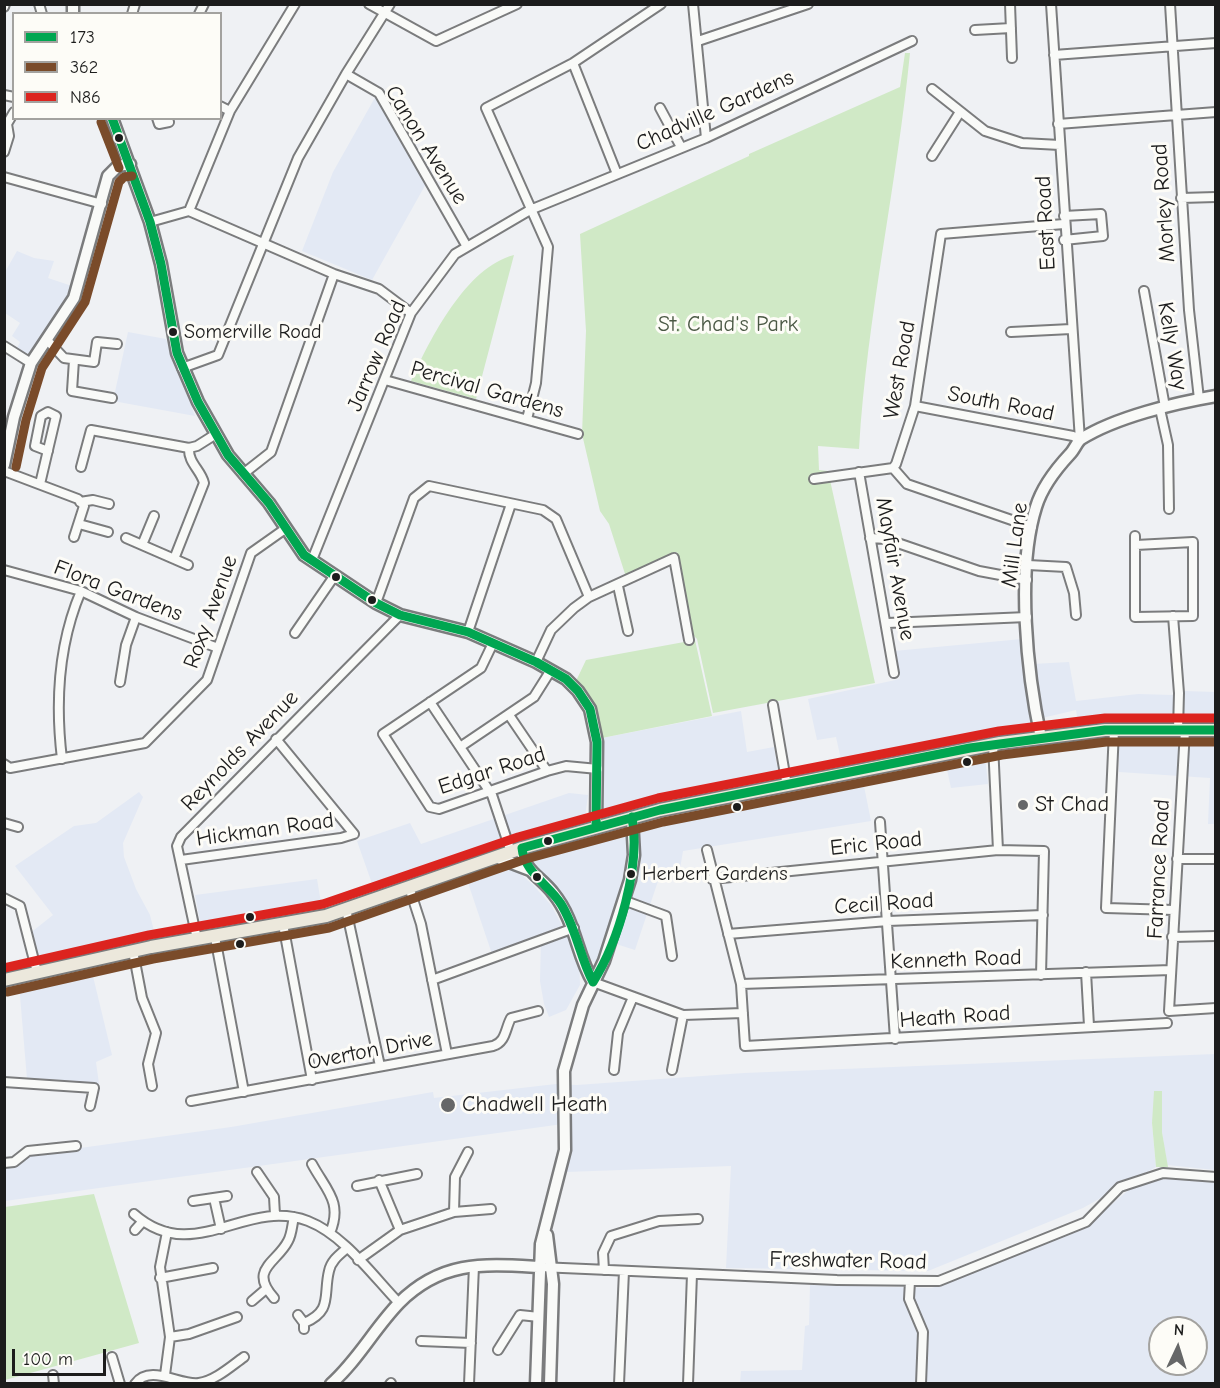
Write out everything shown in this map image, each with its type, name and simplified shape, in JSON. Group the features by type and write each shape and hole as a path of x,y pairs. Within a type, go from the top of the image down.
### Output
{"main road":[{"path":"4,980 133,951 283,924 346,909 496,857 513,847 632,817 993,744 1114,730 1215,730"}],"street":[{"path":"189,211 230,111 295,4"},
{"path":"369,4 436,40 514,5"},
{"path":"182,368 218,355 298,158 346,74 390,4"},
{"path":"527,419 536,383 548,253 486,108 573,63 661,4"},
{"path":"693,4 706,138"},
{"path":"698,41 808,4"},
{"path":"1010,4 1012,58"},
{"name":"East Road","path":"1051,4 1064,240 1080,440"},
{"name":"Morley Road","path":"1170,4 1181,198 1199,399"},
{"path":"975,30 1011,28"},
{"name":"Chadville Gardens","path":"530,210 706,138 912,41"},
{"path":"1054,55 1215,43"},
{"path":"573,63 617,174"},
{"name":"Canon Avenue","path":"346,74 379,93 466,245"},
{"path":"932,89 985,131 1022,143 1060,145"},
{"path":"222,107 230,111"},
{"path":"660,108 681,147"},
{"path":"932,156 960,112"},
{"path":"1058,124 1215,112"},
{"path":"4,152 9,136 7,124 12,115"},
{"path":"113,120 150,222 161,264 173,340 182,368 216,434 243,474 269,503 304,555 376,603 400,615 468,632 551,670 578,691 590,709 597,742 598,769 594,818 596,827"},
{"path":"158,120 159,124 169,122"},
{"path":"4,465 9,415 31,363 74,298 108,176 118,166 130,164"},
{"path":"4,177 102,204"},
{"path":"1181,198 1215,197"},
{"name":"Jarrow Road","path":"312,560 411,313 454,254 530,210"},
{"path":"150,222 189,211 334,274 379,289 411,313"},
{"path":"1064,220 1101,214 1103,236 1064,240"},
{"name":"West Road","path":"893,468 915,406 941,234 1064,220"},
{"path":"243,474 271,452 334,274"},
{"name":"Kelly Way","path":"1144,291 1168,446 1169,509"},
{"path":"1011,332 1071,329"},
{"path":"47,340 64,357 94,362 97,342 117,344"},
{"path":"4,346 31,363"},
{"path":"74,360 72,391 112,398"},
{"name":"Percival Gardens","path":"385,380 578,434"},
{"path":"1080,440 1116,424 1162,408 1215,396"},
{"name":"South Road","path":"915,406 1073,436 1080,440"},
{"path":"40,484 48,451 56,416 48,412 41,416 35,446 48,451"},
{"path":"81,466 91,430 189,448 198,446 216,434"},
{"name":"Mill Lane","path":"1041,738 1029,676 1026,617 1032,527 1041,494 1080,440"},
{"path":"174,559 204,483 202,476 190,460 189,448"},
{"path":"814,479 893,468 907,484 1032,527"},
{"path":"4,471 80,502 84,506 74,537"},
{"name":"Mayfair Avenue","path":"859,472 888,623 894,673"},
{"path":"376,603 414,498 429,486 543,510 556,519 589,597"},
{"path":"80,502 93,500 109,504"},
{"path":"468,632 511,504"},
{"path":"142,545 154,516"},
{"path":"79,524 108,532"},
{"name":"Roxy Avenue","path":"7,766 62,759 145,743 207,681 251,553 285,529"},
{"path":"126,538 188,565"},
{"path":"870,538 885,539 979,571 1027,580"},
{"path":"1135,540 1192,542 1193,616 1173,616 1135,617 1135,540"},
{"path":"536,662 558,620 589,597 618,586 674,558 689,640"},
{"path":"1028,566 1066,567 1074,593 1076,615"},
{"name":"Flora Gardens","path":"4,570 81,591 136,617 218,648"},
{"path":"295,633 335,575"},
{"path":"618,586 628,631"},
{"path":"62,759 57,711 64,637 81,591"},
{"name":"Reynolds Avenue","path":"197,939 177,846 182,837 400,615"},
{"name":"Farrance Road","path":"1173,616 1182,730 1169,1011 1215,1008"},
{"path":"120,682 126,645 136,617"},
{"path":"888,623 1026,617"},
{"path":"493,643 481,668 430,702 490,791 513,847 530,870 554,892 574,928 593,982 683,1015 743,1013 741,984 712,879 707,850"},
{"path":"460,747 509,715 540,690 551,670"},
{"name":"Edgar Road","path":"430,702 383,734 433,809 566,766 598,769"},
{"path":"773,705 787,786"},
{"path":"509,715 547,771"},
{"path":"1114,730 1106,908 1174,910"},
{"name":"Hickman Road","path":"181,860 341,838 354,834 276,739"},
{"path":"993,744 998,850"},
{"path":"536,1383 541,1244 565,1150 562,1084 572,1037 593,982 601,968 634,860 632,817"},
{"path":"880,822 895,1039"},
{"path":"4,823 18,827"},
{"name":"Eric Road","path":"712,879 998,850 1044,851 1043,915"},
{"path":"496,857 530,870"},
{"path":"1177,859 1215,859"},
{"path":"409,887 421,924 447,1054"},
{"path":"4,898 20,906 37,972"},
{"path":"623,900 666,916 672,956"},
{"path":"346,909 380,1066"},
{"path":"1041,975 1043,915"},
{"name":"Cecil Road","path":"728,934 888,921 1043,915"},
{"path":"283,924 312,1080"},
{"path":"432,980 574,928"},
{"path":"1172,937 1215,936"},
{"path":"215,937 244,1092"},
{"path":"133,951 142,998 156,1033 148,1064 152,1086"},
{"path":"585,964 601,968"},
{"name":"Kenneth Road","path":"741,984 891,981 1171,970"},
{"path":"1086,972 1089,1026"},
{"path":"614,1070 618,1033 633,997"},
{"name":"Overton Drive","path":"191,1101 499,1044 511,1018 538,1011"},
{"name":"Heath Road","path":"743,1013 745,1046 1167,1023"},
{"path":"672,1070 683,1015"},
{"path":"4,1082 94,1088 90,1106"},
{"path":"4,1162 14,1162 28,1151 76,1146"},
{"path":"454,1212 454,1177 468,1152"},
{"path":"312,1164 336,1202 334,1224 330,1233"},
{"path":"257,1172 274,1197 274,1215"},
{"name":"Freshwater Road","path":"540,1267 939,1281 1086,1222 1120,1186 1163,1173 1215,1177"},
{"path":"357,1186 417,1174"},
{"path":"379,1180 400,1230"},
{"path":"193,1201 227,1196"},
{"path":"214,1198 221,1229"},
{"path":"358,1260 400,1230 454,1212 491,1209"},
{"path":"134,1214 143,1221 167,1232 192,1235 221,1229 250,1218 274,1215 308,1221 330,1233 399,1303"},
{"path":"274,1298 266,1289 264,1273 267,1265 288,1241 294,1217"},
{"path":"603,1270 603,1253 610,1236 659,1221 698,1219"},
{"path":"135,1230 143,1221"},
{"path":"546,1226 552,1268 550,1383"},
{"path":"165,1375 170,1337 160,1278 167,1232"},
{"path":"298,1315 304,1326 323,1308 328,1297 328,1272 332,1263 346,1249"},
{"path":"338,1381 399,1303 438,1273 474,1266 540,1267"},
{"path":"469,1383 474,1266"},
{"path":"160,1278 213,1268"},
{"path":"619,1383 624,1271"},
{"path":"688,1383 692,1274"},
{"path":"910,1281 909,1299 923,1332 921,1383"},
{"path":"252,1301 266,1289"},
{"path":"498,1350 520,1315 539,1317"},
{"path":"170,1337 189,1334 237,1317"},
{"path":"421,1341 471,1342"},
{"path":"112,1357 120,1383"},
{"path":"135,1383 151,1376 165,1375 183,1382 196,1383 212,1379 244,1357"}],"shaded area":[{"path":"377,94 427,182 372,280 302,251 333,172"},
{"path":"17,251 34,258 54,261 48,278 72,286 62,306 28,356 17,348 20,342 12,336 20,323 5,313 5,272"},
{"path":"128,332 166,339 195,416 113,401"},
{"path":"1022,639 1026,696 1031,721 1027,729 842,764 836,737 817,740 808,699 900,679 894,651"},
{"path":"1069,662 1076,701 1138,694 1173,695 1185,691 1215,692 1215,824 1208,824 1210,778 1119,772 1119,721 1078,723 1076,710 1042,718 1033,664"},
{"path":"741,711 747,752 774,747 778,772 776,776 602,814 602,738"},
{"path":"985,756 988,784 951,788 946,765"},
{"path":"863,781 871,821 683,851 679,874 661,872 635,950 616,944 641,864 640,823 642,821 740,806 741,810"},
{"path":"139,792 143,797 123,843 124,857 136,889 150,915 156,939 29,967 24,938 53,915 15,866 74,826 96,823"},
{"path":"569,793 588,795 585,817 515,839 512,836 502,839 500,843 431,867 432,872 375,892 357,841 410,823 421,844"},
{"path":"620,827 628,834 626,873 604,946 599,959 594,963 590,958 579,926 558,888 529,861 603,838 603,833"},
{"path":"503,867 516,870 551,905 579,957 580,985 566,1010 549,1017 540,981 541,938 492,954 467,880"},
{"path":"317,879 322,909 202,931 195,895"},
{"path":"91,968 112,1055 96,1062 99,1084 27,1079 19,984"},
{"path":"1215,1054 1215,1170 1167,1165 1162,1132 1162,1092 1152,1123 1156,1167 1083,1208 928,1271 726,1268 731,1166 566,1172 571,1137 570,1123 5,1201 4,1166 20,1164 30,1155 231,1127 433,1092 434,1098 556,1084 577,1085 744,1073"},
{"path":"1170,1177 1215,1182 1215,1383 740,1384 741,1371 802,1370 805,1326 809,1325 810,1285 932,1288 1085,1227 1137,1183"}],"green space":[{"name":"St. Chad's Park","path":"905,53 910,53 898,152 875,300 859,449 818,446 819,470 828,471 875,683 713,713 697,639 693,635 677,552 626,577 609,524 600,511 582,434 586,331 580,234 749,156 749,154 900,87"},
{"path":"514,255 476,399 411,381 439,326 465,289 497,262"},
{"path":"695,640 712,716 602,738 594,707 576,681 586,660"},
{"path":"1154,1091 1162,1091 1162,1132 1168,1167 1156,1167 1152,1123"},
{"path":"94,1194 139,1343 5,1380 5,1207"}],"transit line":[{"name":"173","path":"113,120 150,222 161,264 177,353 198,402 228,455 269,503 304,555 376,603 400,615 468,632 536,662 566,679 578,691 590,709 597,742 596,827"},
{"name":"362","path":"101,122 119,168"},
{"name":"362","path":"16,467 26,420 42,368 85,302 119,182 124,177 132,176"},
{"name":"N86","path":"4,968 149,935 323,904 518,837 658,798 999,731 1105,718 1216,718"},
{"name":"173","path":"522,848 660,810 970,748 1105,730 1216,730"},
{"name":"362","path":"7,992 153,959 329,928 526,859 663,822 1002,755 1106,742 1216,742"},
{"name":"173","path":"593,982 611,946 626,902 633,858 632,817"},
{"name":"173","path":"522,848 527,864 556,897 566,913 593,982"}],"place":[{"name":"Somerville Road","path":"173,332"},
{"name":"St Chad","path":"1023,805"},
{"name":"Herbert Gardens","path":"631,874"},
{"name":"Chadwell Heath","path":"448,1105"}]}
